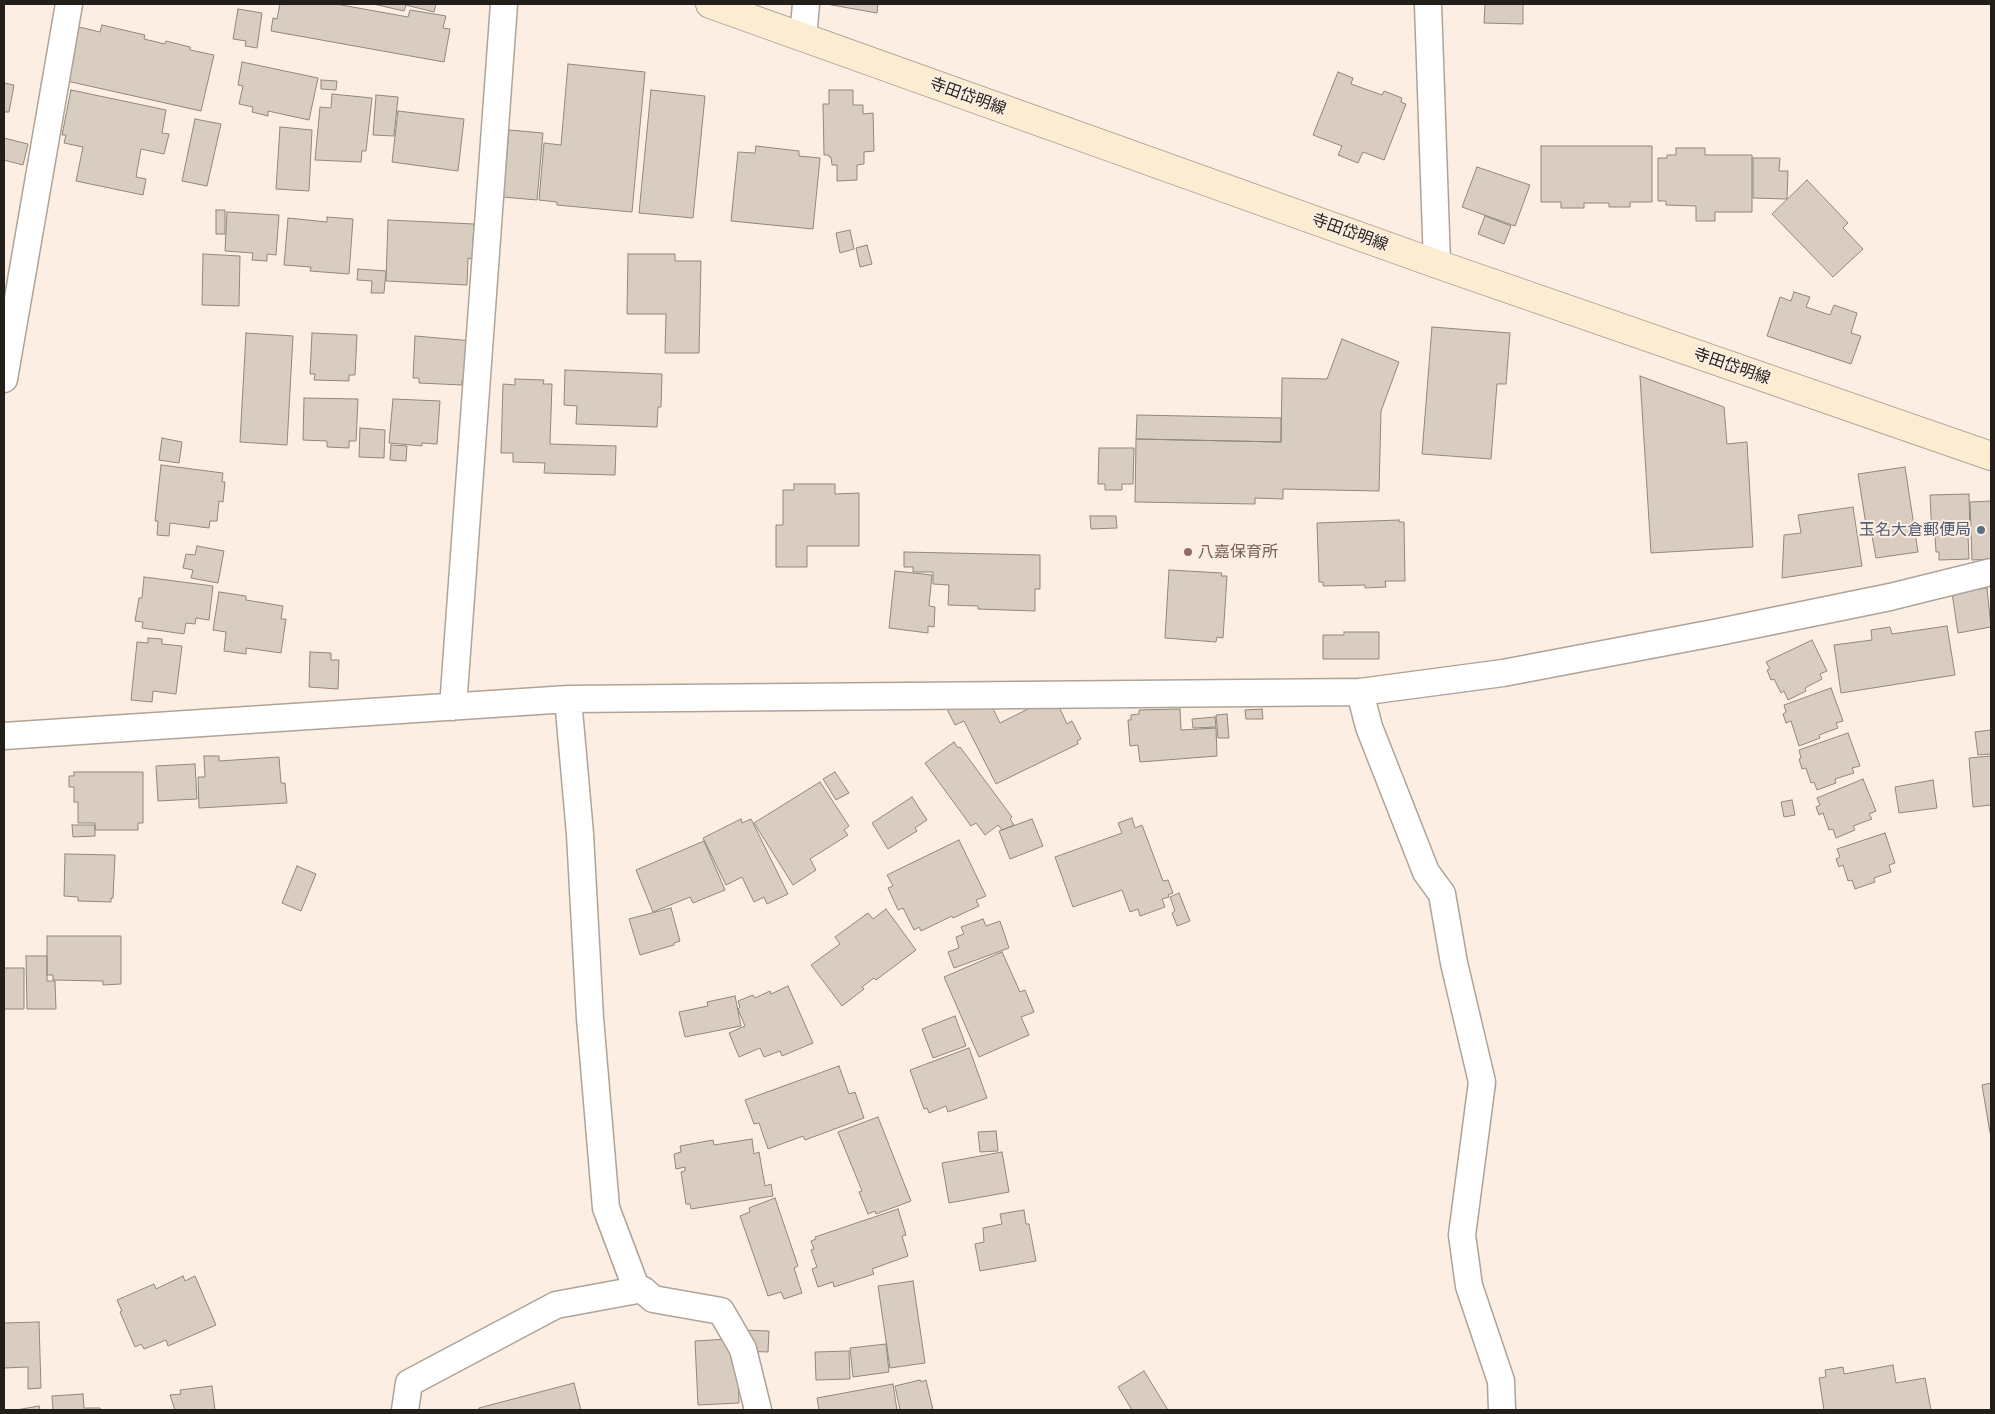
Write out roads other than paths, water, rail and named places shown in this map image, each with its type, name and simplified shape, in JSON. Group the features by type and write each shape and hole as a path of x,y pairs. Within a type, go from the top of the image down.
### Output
{"main road":[{"name":"寺田岱明線","path":"710,4 1437,264 1991,456"}],"street":[{"path":"4,379 69,4"},
{"path":"453,707 504,4"},
{"path":"803,37 806,4"},
{"path":"1428,4 1437,264"},
{"path":"4,736 568,699 1360,692 1503,673 1890,597 1991,572"},
{"path":"1360,692 1369,727 1426,872 1442,894 1454,963 1482,1082 1462,1235 1470,1286 1501,1381 1502,1410"},
{"path":"568,699 580,834 590,1018 606,1208 637,1290"},
{"path":"405,1410 409,1383 556,1305 637,1290 643,1290 653,1299 721,1311 743,1349 758,1410"}],"place":[{"name":"玉名大倉郵便局","path":"1981,530"},
{"name":"八嘉保育所","path":"1188,552"}]}
